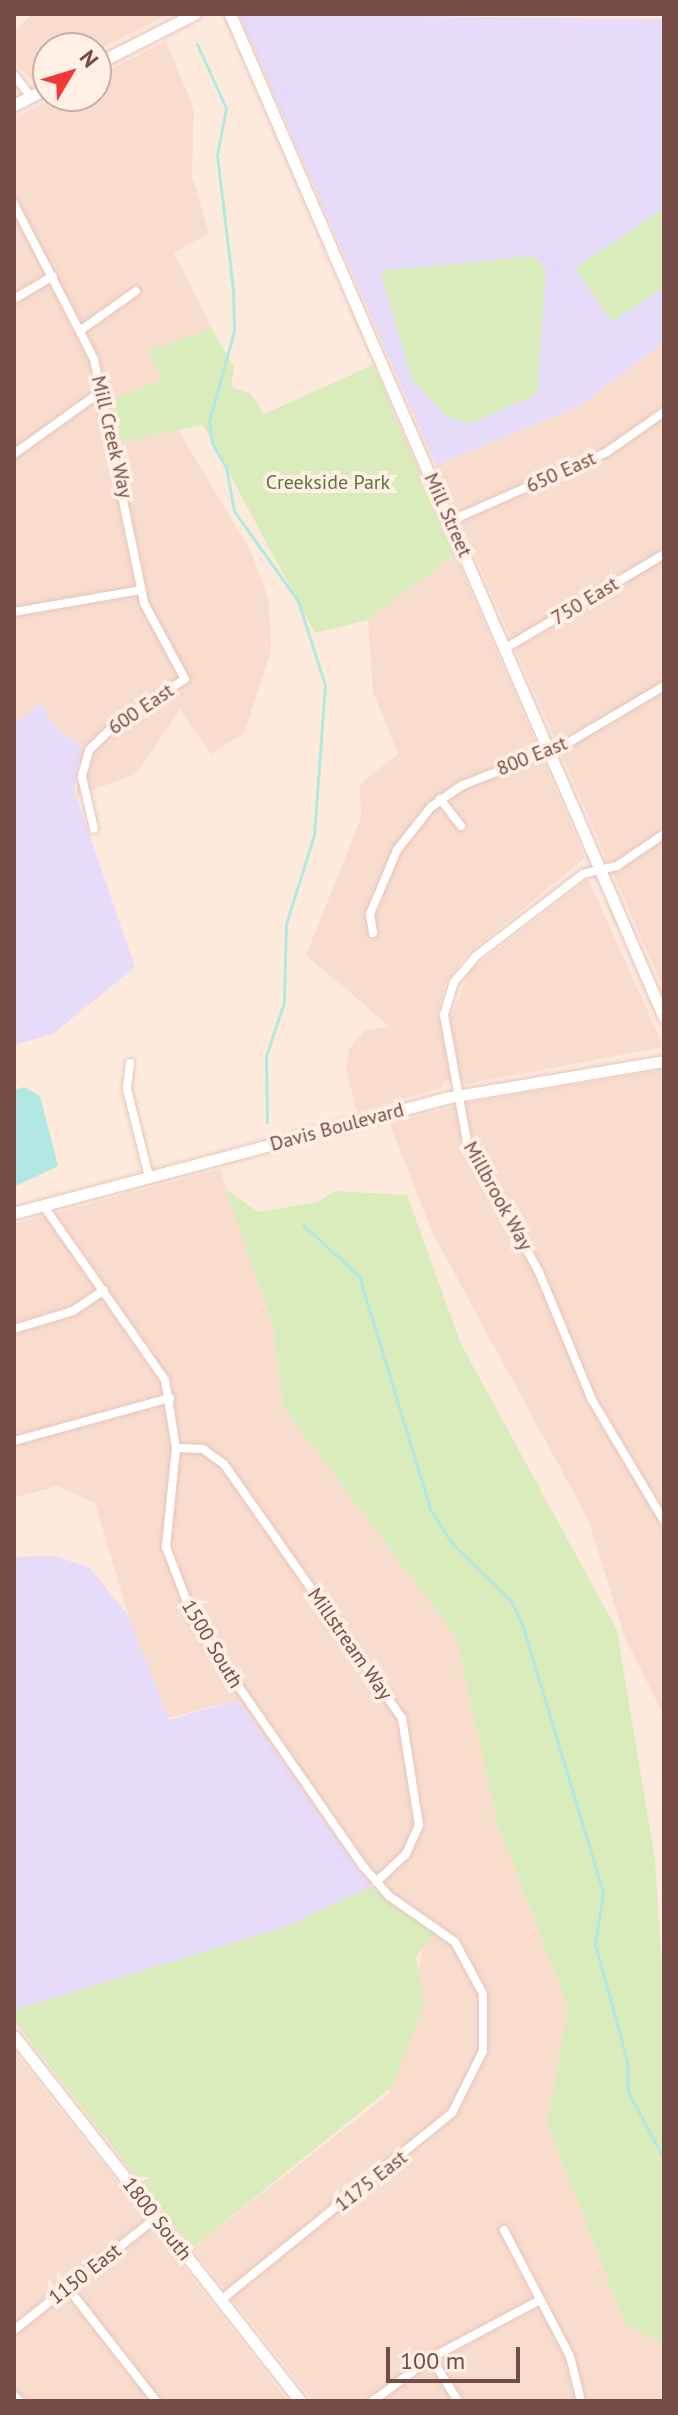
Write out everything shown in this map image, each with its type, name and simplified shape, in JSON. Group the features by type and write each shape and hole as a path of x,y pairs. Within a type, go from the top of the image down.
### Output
{"street":[{"path":"112,56 194,14"},
{"name":"Mill Street","path":"230,14 664,1018"},
{"path":"14,75 31,97 14,105"},
{"name":"Mill Creek Way","path":"14,204 81,330 103,390 141,590 185,679"},
{"path":"14,299 53,276"},
{"path":"81,330 136,291"},
{"path":"14,454 103,390"},
{"name":"650 East","path":"450,521 615,448 664,412"},
{"name":"750 East","path":"506,648 664,554"},
{"path":"14,612 141,590"},
{"name":"600 East","path":"94,829 82,777 89,750 185,679"},
{"name":"800 East","path":"373,933 370,914 397,850 440,799 550,750 664,686"},
{"path":"440,799 461,826"},
{"name":"Millbrook Way","path":"664,834 601,869 583,874 458,975 444,1015 455,1096 467,1142 539,1272 592,1400 664,1521"},
{"name":"Davis Boulevard","path":"14,1213 455,1096 664,1061"},
{"path":"130,1063 127,1089 149,1177"},
{"name":"1500 South","path":"43,1205 148,1347 170,1398 176,1448 166,1547 189,1611 376,1882 443,1930 466,1957 483,1994 485,2035"},
{"path":"14,1329 73,1311 104,1290"},
{"path":"14,1441 170,1398"},
{"name":"Millstream Way","path":"176,1448 203,1449 224,1464 402,1718 419,1825 406,1854 376,1882"},
{"name":"1175 East","path":"221,2300 440,2126 472,2082 485,2035"},
{"name":"1800 South","path":"14,2036 300,2401"},
{"name":"1150 East","path":"14,2330 156,2218"},
{"path":"504,2230 575,2367 581,2401"},
{"path":"67,2287 156,2401"},
{"path":"373,2401 431,2358 540,2300"},
{"path":"431,2358 458,2401"},
{"path":"14,2396 20,2401"}],"shaded area":[{"path":"33,14 168,14 112,43 112,32 32,32 32,80 14,63 14,30"},
{"path":"239,14 664,19 664,342 580,406 436,465"},
{"path":"166,41 194,109 192,176 209,233 174,253 212,329 148,350 162,380 112,400 121,442 178,430 252,554 269,601 271,651 244,733 211,754 180,709 136,774 76,796 82,745 56,729 41,703 14,724 14,119 32,110 32,112 112,112 112,69"},
{"path":"664,342 664,990 436,465 580,406"},
{"path":"455,555 585,858 465,956 445,984 437,1018 451,1018 470,970 588,879 664,1047 466,1084 446,1080 441,1088 357,1112 346,1070 349,1049 364,1031 389,1026 306,955 361,818 360,784 398,754 373,692 368,620"},
{"path":"41,703 56,729 82,746 74,790 135,967 53,1034 14,1045 14,724"},
{"path":"664,1070 664,1716 625,1638 588,1519 432,1232 390,1124 471,1102"},
{"path":"220,1169 273,1326 284,1408 456,1637 497,1822 568,2008 547,2123 626,2326 664,2343 664,2401 313,2401 192,2248 389,2094 428,1928 364,1879 238,1700 168,1718 145,1671 95,1503 57,1486 14,1498 14,1224"},
{"path":"56,1556 90,1568 128,1615 169,1720 238,1700 371,1887 285,1927 14,2010 14,1557"},
{"path":"14,2052 117,2182 288,2401 14,2401"}],"green space":[{"path":"664,208 664,287 612,322 575,268"},
{"path":"534,256 546,269 537,394 470,424 445,416 412,379 380,271"},
{"name":"Creekside Park","path":"212,329 234,367 231,387 251,394 264,414 373,365 455,555 368,620 315,633 203,425 121,442 112,400 162,380 147,350"},
{"path":"226,1189 258,1212 318,1202 334,1191 407,1195 461,1344 617,1630 655,1859 664,1997 664,2343 626,2326 547,2123 568,2008 497,1822 456,1637 284,1408 273,1326"},
{"path":"371,1887 435,1933 416,1957 424,2005 393,2086 192,2248 14,2020 14,2010 285,1927"}],"water":[{"path":"24,1087 40,1096 58,1166 14,1187 14,1090"}],"waterway":[{"path":"197,44 226,108 217,155 233,290 234,331 209,422 212,443 226,467 234,511 298,601 325,685 314,835 286,924 284,1002 266,1056 267,1122"},
{"path":"303,1225 359,1276 431,1511 451,1542 511,1601 522,1624 603,1893 595,1944 627,2061 628,2092 664,2159"}]}
